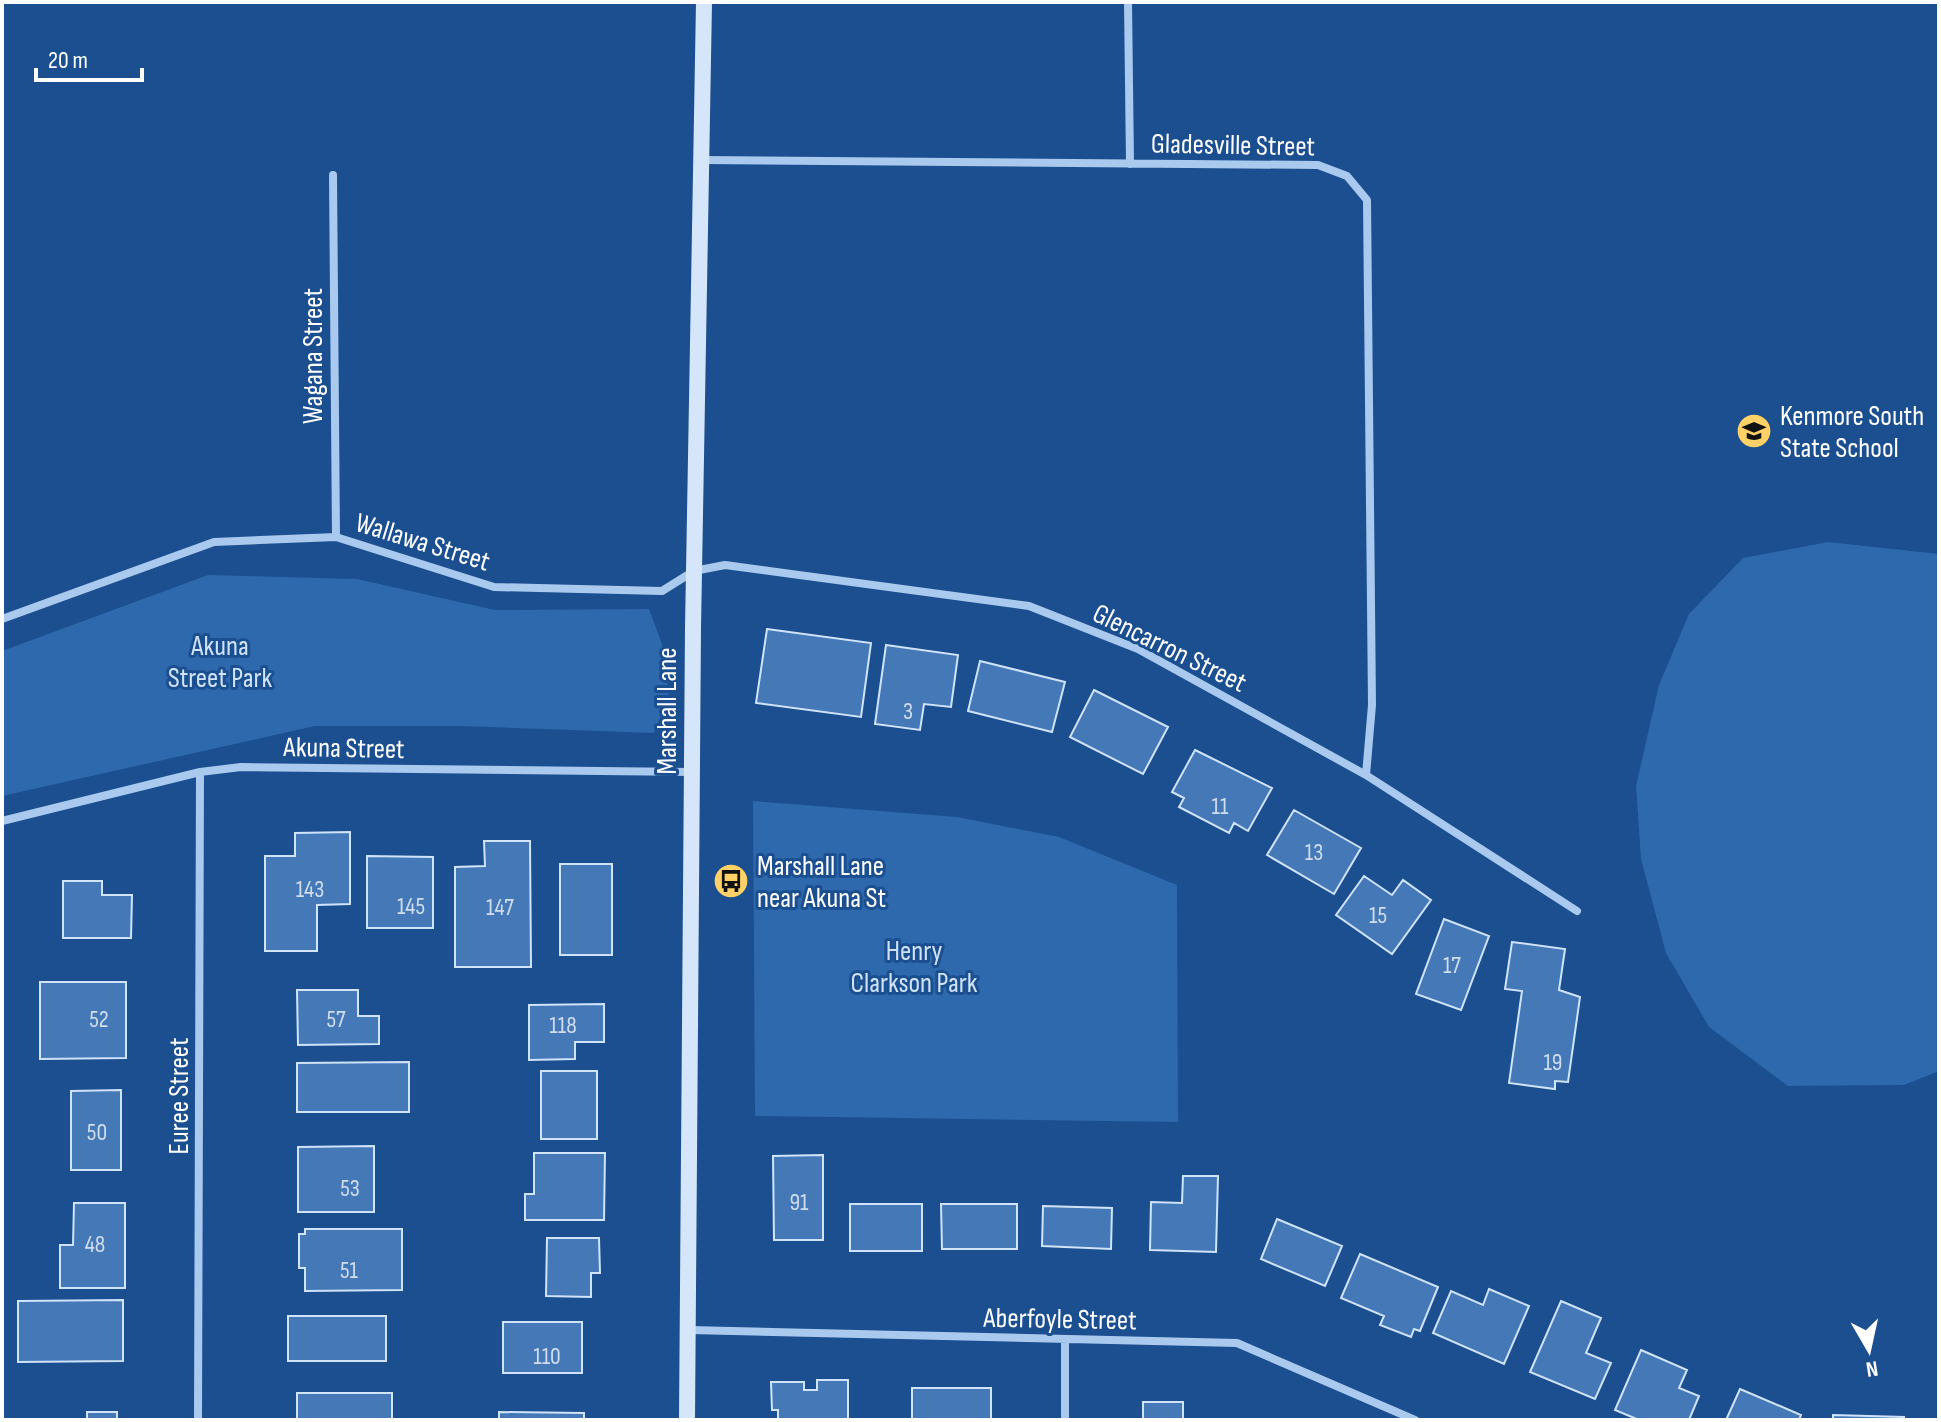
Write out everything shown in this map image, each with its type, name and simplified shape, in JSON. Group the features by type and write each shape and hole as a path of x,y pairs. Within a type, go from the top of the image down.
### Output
{"street":[{"name":"Marshall Lane","path":"687,1420 694,571 704,2"},
{"path":"1128,2 1130,164"},
{"name":"Gladesville Street","path":"702,160 1318,165 1347,176 1367,200 1372,705 1366,775"},
{"name":"Wagana Street","path":"333,175 336,537"},
{"name":"Wallawa Street","path":"2,619 214,542 336,537 494,587 662,591 694,571"},
{"name":"Glencarron Street","path":"694,571 725,565 1029,606 1138,649 1366,775 1577,911"},
{"name":"Akuna Street","path":"2,821 200,772 241,767 692,772"},
{"name":"Euree Street","path":"198,1420 200,772"},
{"name":"Aberfoyle Street","path":"689,1330 1237,1343 1415,1420"},
{"path":"1065,1341 1065,1420"}],"green space":[{"path":"1828,542 1939,554 1939,1071 1904,1085 1788,1086 1709,1027 1666,953 1641,859 1636,786 1659,685 1689,614 1743,558"},
{"name":"Akuna Street Park","path":"208,575 357,579 495,610 649,609 662,644 669,696 654,733 461,726 315,726 2,796 2,651"},
{"name":"Henry Clarkson Park","path":"753,801 957,817 1059,837 1177,885 1178,1122 755,1116"}],"building":[{"path":"767,629 871,643 861,717 756,703"},
{"path":"886,645 958,655 951,707 924,704 920,730 875,724"},
{"path":"980,661 1065,682 1052,732 968,711"},
{"path":"1094,690 1168,727 1143,774 1070,737"},
{"path":"1195,750 1272,788 1248,831 1234,823 1229,833 1179,807 1184,798 1172,792"},
{"path":"1294,810 1361,848 1334,894 1267,855"},
{"path":"350,832 350,904 317,905 317,951 265,951 265,856 295,856 295,833"},
{"path":"484,841 530,841 531,967 455,967 455,867 485,866"},
{"path":"367,856 433,857 433,928 367,928"},
{"path":"560,864 612,864 612,955 560,955"},
{"path":"1364,876 1392,895 1403,880 1431,900 1392,954 1336,915"},
{"path":"63,881 102,881 102,895 132,895 131,938 63,938"},
{"path":"1444,919 1489,936 1461,1010 1416,994"},
{"path":"1512,942 1565,949 1559,990 1580,997 1568,1082 1555,1081 1555,1089 1509,1083 1522,991 1505,989"},
{"path":"40,982 126,982 126,1058 40,1059"},
{"path":"297,990 358,990 358,1016 379,1016 379,1044 298,1045"},
{"path":"604,1004 604,1042 575,1042 575,1059 529,1060 529,1005"},
{"path":"409,1062 409,1112 297,1112 297,1063"},
{"path":"541,1071 597,1071 597,1139 541,1139"},
{"path":"121,1090 121,1170 71,1170 71,1091"},
{"path":"374,1146 374,1212 298,1212 298,1147"},
{"path":"534,1153 605,1153 604,1220 525,1220 525,1194 534,1194"},
{"path":"823,1155 823,1240 774,1240 773,1156"},
{"path":"1183,1176 1218,1176 1216,1252 1150,1250 1151,1202 1182,1203"},
{"path":"74,1203 125,1203 125,1288 60,1288 60,1245 73,1245"},
{"path":"850,1204 922,1204 922,1251 850,1251"},
{"path":"941,1204 1017,1204 1017,1249 942,1249"},
{"path":"1043,1206 1112,1208 1111,1249 1042,1246"},
{"path":"1277,1219 1342,1246 1325,1286 1261,1259"},
{"path":"305,1229 402,1229 402,1290 305,1291 305,1268 299,1268 299,1234 305,1234"},
{"path":"547,1238 599,1238 600,1273 591,1273 591,1297 546,1296"},
{"path":"1360,1254 1438,1287 1420,1331 1414,1329 1411,1337 1380,1325 1384,1316 1341,1298"},
{"path":"1489,1289 1529,1306 1504,1364 1433,1333 1451,1291 1483,1305"},
{"path":"123,1300 123,1361 18,1362 18,1301"},
{"path":"1561,1301 1601,1318 1586,1353 1611,1363 1595,1399 1530,1372"},
{"path":"288,1316 386,1316 386,1361 288,1361"},
{"path":"503,1322 582,1322 582,1373 503,1373"},
{"path":"1641,1350 1687,1370 1679,1388 1699,1396 1689,1420 1639,1420 1615,1410"},
{"path":"817,1380 848,1380 848,1420 778,1420 778,1410 772,1410 771,1382 804,1382 804,1390 817,1390"},
{"path":"912,1388 991,1388 991,1420 912,1420"},
{"path":"1740,1389 1801,1415 1799,1420 1726,1420"},
{"path":"297,1393 392,1393 392,1420 297,1420"},
{"path":"1143,1402 1183,1402 1183,1420 1143,1420"},
{"path":"87,1412 117,1412 117,1420 87,1420"},
{"path":"499,1412 584,1413 584,1420 499,1420"},
{"path":"1833,1415 1904,1417 1904,1420 1833,1420"}],"place":[{"name":"Kenmore South State School","path":"1754,431"},
{"name":"Marshall Lane near Akuna St","path":"731,881"}]}
